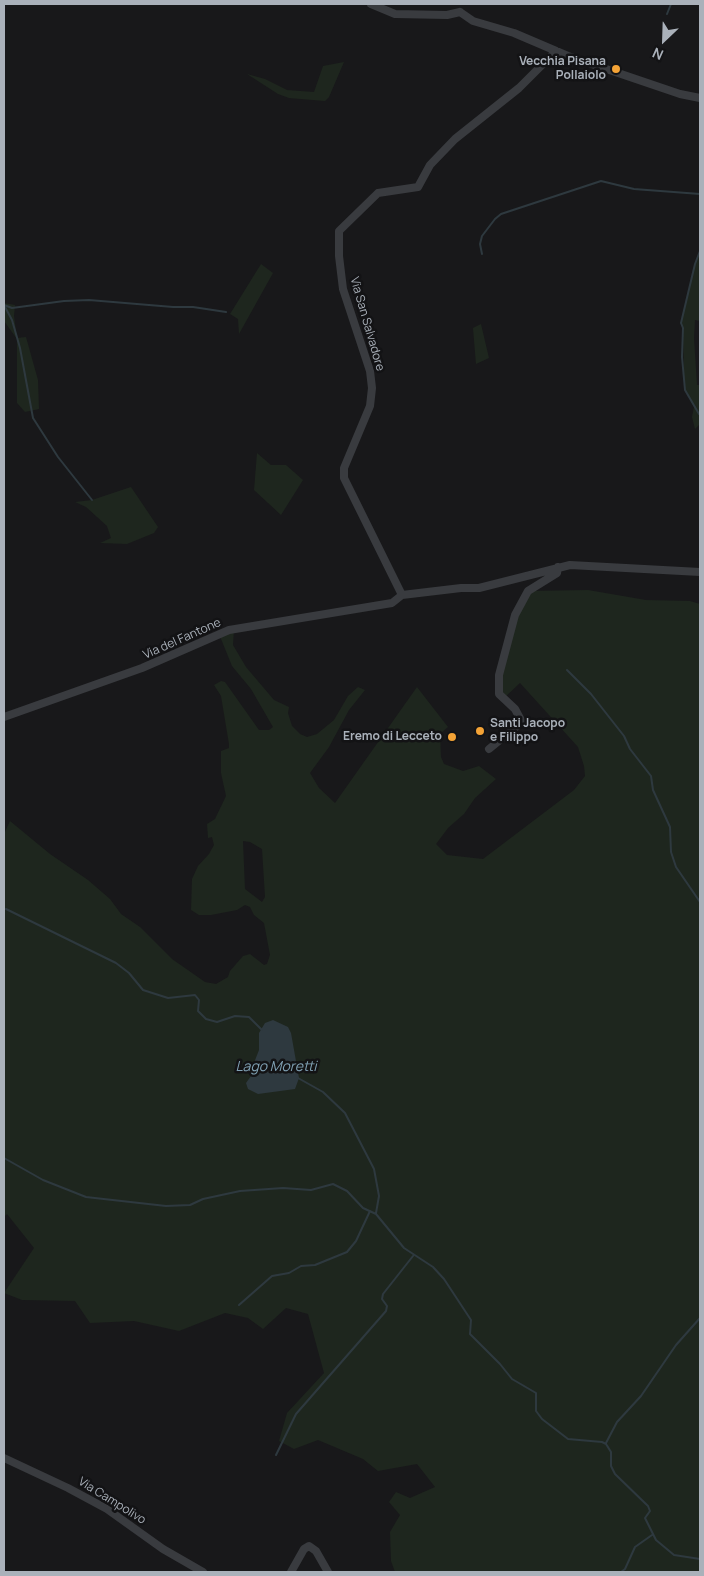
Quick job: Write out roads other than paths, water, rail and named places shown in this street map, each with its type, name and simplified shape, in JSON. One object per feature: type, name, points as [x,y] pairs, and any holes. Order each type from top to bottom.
[{"type":"street","points":[[371,4],[395,14],[447,15],[459,8],[473,21],[514,33],[556,51],[680,94],[700,98]]},
{"type":"street","name":"Via San Salvadore","points":[[402,595],[344,478],[344,468],[370,406],[372,388],[370,371],[343,289],[339,256],[339,231],[378,193],[418,187],[430,166],[455,139],[519,88],[556,51]]},
{"type":"street","points":[[402,595],[461,588],[479,588],[558,567],[588,565],[665,572],[700,572]]},
{"type":"street","points":[[489,749],[522,722],[515,709],[499,694],[499,675],[515,615],[528,591],[557,573],[558,567]]},
{"type":"street","name":"Via del Fantone","points":[[4,717],[142,668],[228,630],[392,603],[402,595]]},
{"type":"street","name":"Via Campolivo","points":[[4,1458],[68,1488],[107,1509],[163,1549],[203,1572]]},
{"type":"street","points":[[291,1572],[304,1549],[309,1546],[316,1551],[328,1572]]},
{"type":"water","name":"Lago Moretti","points":[[273,1020],[288,1027],[291,1033],[299,1078],[295,1089],[258,1094],[248,1089],[246,1083],[251,1076],[255,1077],[252,1068],[259,1050],[259,1033],[265,1023]]},
{"type":"waterway","points":[[667,14],[671,4]]},
{"type":"waterway","points":[[482,254],[480,244],[482,236],[501,214],[601,181],[634,189],[700,194]]},
{"type":"waterway","points":[[699,414],[685,390],[682,357],[683,328],[681,323],[695,264],[700,251]]},
{"type":"waterway","points":[[4,305],[12,308],[64,301],[89,300],[193,307],[226,312]]},
{"type":"waterway","points":[[4,305],[12,320],[20,348],[33,418],[58,457],[92,500]]},
{"type":"waterway","points":[[567,670],[591,694],[624,736],[630,749],[651,776],[653,790],[670,827],[671,852],[676,867],[700,902]]},
{"type":"waterway","points":[[6,909],[116,963],[129,973],[143,990],[168,998],[195,995],[199,1000],[198,1011],[206,1019],[217,1022],[235,1016],[249,1017],[262,1030]]},
{"type":"waterway","points":[[298,1078],[323,1092],[345,1113],[374,1169],[379,1196],[376,1213]]},
{"type":"waterway","points":[[4,1158],[43,1180],[86,1197],[166,1206],[190,1205],[203,1199],[240,1191],[283,1188],[311,1190],[333,1184],[347,1191],[363,1208],[376,1214],[404,1248],[433,1267],[444,1279],[471,1320],[470,1334],[512,1379],[536,1393],[536,1411],[542,1419],[568,1439],[606,1444]]},
{"type":"waterway","points":[[239,1305],[272,1276],[289,1273],[301,1266],[315,1265],[347,1252],[356,1241],[370,1211]]},
{"type":"waterway","points":[[276,1455],[296,1414],[386,1311],[387,1306],[382,1299],[383,1294],[413,1256]]},
{"type":"waterway","points":[[606,1443],[617,1422],[641,1396],[676,1345],[700,1318]]},
{"type":"waterway","points":[[606,1444],[611,1452],[611,1466],[615,1474],[648,1506],[650,1511],[645,1518],[656,1540],[674,1555],[700,1559]]},
{"type":"waterway","points":[[621,1572],[625,1569],[635,1547],[652,1535]]},
{"type":"place","name":"Vecchia Pisana Pollaiolo","points":[[616,69]]},
{"type":"place","name":"Santi Jacopo e Filippo","points":[[480,731]]},
{"type":"place","name":"Eremo di Lecceto","points":[[452,737]]}]
